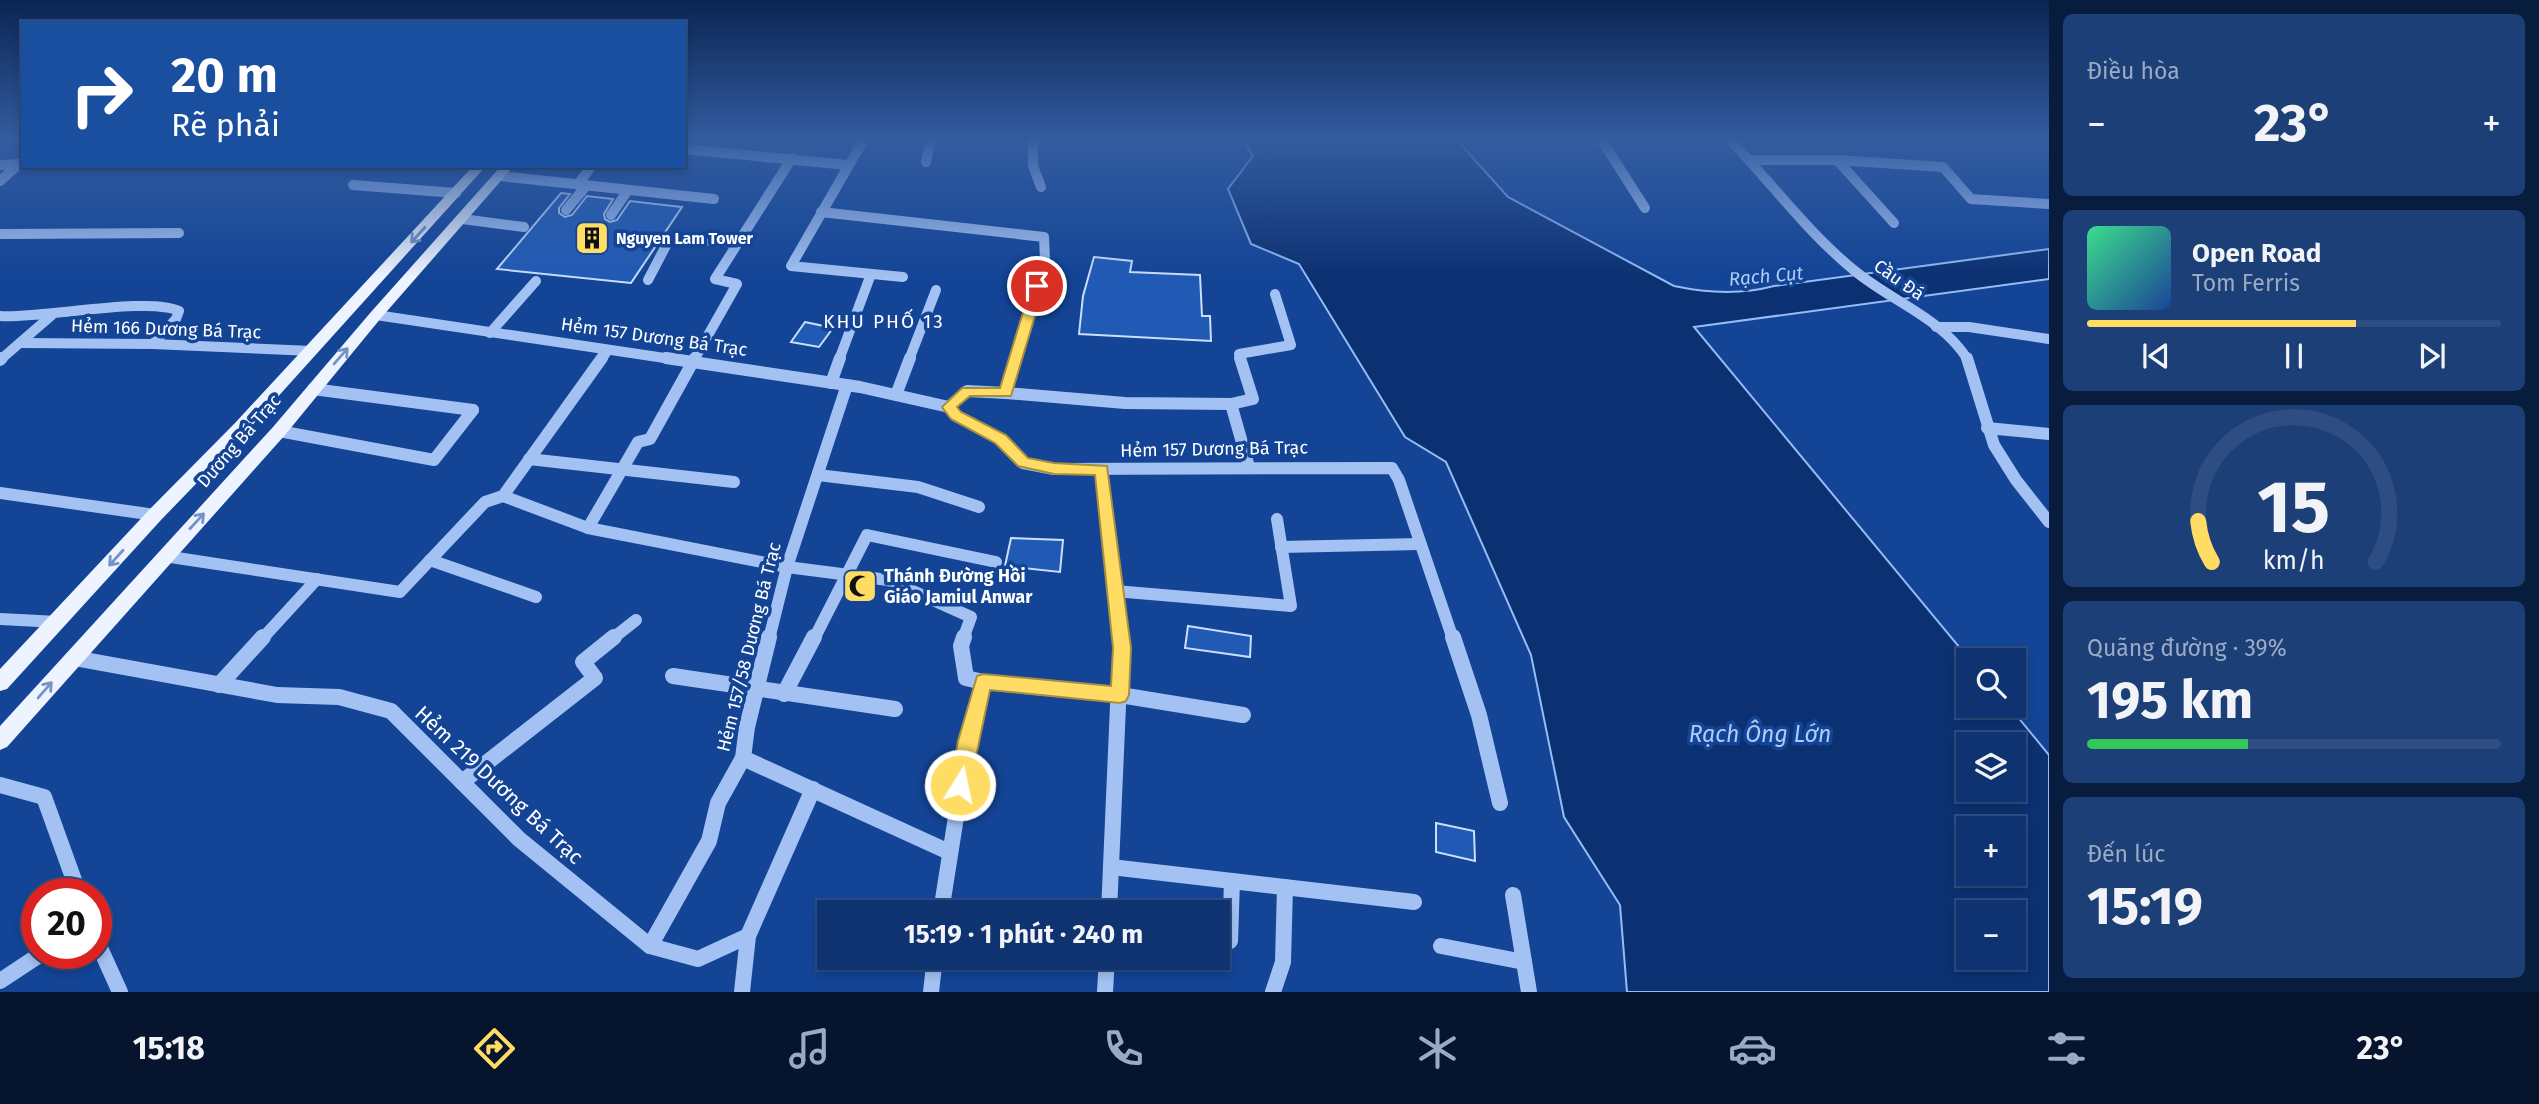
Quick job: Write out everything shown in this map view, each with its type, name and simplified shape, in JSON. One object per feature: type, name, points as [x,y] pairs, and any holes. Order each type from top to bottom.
[{"type":"main road","name":"Dương Bá Trạc","points":[[0,683],[312,351],[462,185]]},
{"type":"main road","name":"Dương Bá Trạc","points":[[0,741],[164,556],[279,432],[296,408],[491,185]]},
{"type":"main road","points":[[264,402],[296,408]]},
{"type":"street","points":[[357,185],[456,192]]},
{"type":"street","points":[[566,210],[582,185]]},
{"type":"street","points":[[585,185],[714,199]]},
{"type":"street","points":[[588,528],[638,442],[650,439],[695,363],[737,284],[715,279],[775,185]]},
{"type":"street","points":[[836,185],[791,266],[903,277]]},
{"type":"street","points":[[1631,185],[1645,208]]},
{"type":"street","points":[[1773,185],[1843,261]]},
{"type":"street","points":[[1860,185],[1894,223]]},
{"type":"street","points":[[1959,185],[1971,199],[2049,204]]},
{"type":"street","points":[[611,215],[628,190]]},
{"type":"street","points":[[821,212],[1044,237],[1045,260],[1006,393]]},
{"type":"street","points":[[461,219],[524,227]]},
{"type":"street","points":[[0,234],[179,233]]},
{"type":"street","points":[[648,279],[670,238],[738,243]]},
{"type":"street","name":"Cầu Đá","points":[[1843,261],[1936,327]]},
{"type":"street","points":[[831,383],[871,274]]},
{"type":"street","points":[[489,332],[536,281]]},
{"type":"street","points":[[896,395],[936,290]]},
{"type":"street","points":[[949,407],[967,391],[1125,402],[1231,404],[1253,399],[1239,354],[1291,345],[1275,294]]},
{"type":"street","points":[[0,316],[52,315],[136,307],[173,308],[178,311],[176,319],[153,344]]},
{"type":"street","points":[[0,360],[52,315]]},
{"type":"street","name":"Hẻm 157 Dương Bá Trạc","points":[[376,315],[847,385],[949,407],[956,416],[1001,439],[1023,463],[1054,469],[1392,468],[1399,480],[1479,715],[1500,803]]},
{"type":"street","points":[[1936,327],[1969,327],[2049,339]]},
{"type":"street","points":[[1936,327],[1961,349],[1975,373],[1979,402],[1987,428],[2019,482],[2049,522]]},
{"type":"street","name":"Hẻm 166 Dương Bá Trạc","points":[[20,343],[153,344],[312,351]]},
{"type":"street","points":[[164,556],[400,592],[485,502],[503,496],[608,350]]},
{"type":"street","name":"Hẻm 157/58 Dương Bá Trạc","points":[[650,946],[709,841],[718,803],[743,758],[747,727],[787,567],[847,385]]},
{"type":"street","points":[[279,432],[434,460],[472,410],[313,389]]},
{"type":"street","points":[[1231,404],[1249,467]]},
{"type":"street","points":[[1987,428],[2049,434]]},
{"type":"street","points":[[529,460],[734,482]]},
{"type":"street","points":[[1102,470],[1122,648],[1110,900]]},
{"type":"street","points":[[818,475],[918,487],[979,507]]},
{"type":"street","points":[[0,494],[155,515]]},
{"type":"street","points":[[503,496],[588,528],[787,567],[888,580],[971,617],[961,646],[966,678],[983,682],[1120,695],[1242,715]]},
{"type":"street","points":[[1115,591],[1291,607],[1277,519]]},
{"type":"street","points":[[784,694],[867,535],[996,562]]},
{"type":"street","points":[[1281,547],[1419,544]]},
{"type":"street","points":[[430,561],[536,597]]},
{"type":"street","points":[[219,685],[317,579]]},
{"type":"street","points":[[0,619],[58,622]]},
{"type":"street","points":[[462,782],[595,678],[583,662],[636,620]]},
{"type":"street","name":"Hẻm 219 Dương Bá Trạc","points":[[74,658],[277,695],[339,697],[391,711],[519,839],[650,946],[698,958],[748,936]]},
{"type":"street","points":[[673,676],[895,709]]},
{"type":"street","points":[[942,900],[948,852],[968,741],[983,682]]},
{"type":"street","points":[[743,758],[948,852]]},
{"type":"street","points":[[0,785],[44,797],[73,878]]},
{"type":"street","points":[[742,992],[748,936],[813,789]]},
{"type":"street","points":[[1111,867],[1414,902]]},
{"type":"street","points":[[1230,941],[1232,881]]},
{"type":"street","points":[[1273,992],[1283,962],[1285,887]]},
{"type":"street","points":[[1513,895],[1529,992]]},
{"type":"street","points":[[1441,946],[1524,962]]},
{"type":"street","points":[[0,981],[21,967]]},
{"type":"street","points":[[110,969],[120,992]]},
{"type":"street","points":[[931,992],[934,970]]},
{"type":"street","points":[[1105,992],[1106,970]]},
{"type":"water","name":"Rạch Ông Lớn","points":[[1231,185],[1498,185],[1508,197],[1674,286],[1724,292],[1749,291],[2049,249],[2049,279],[1694,327],[1960,648],[1956,648],[1956,718],[2019,718],[2049,755],[2049,992],[1627,992],[1620,905],[1564,817],[1531,655],[1446,462],[1405,437],[1299,264],[1251,244],[1228,189]]},
{"type":"building","name":"Nguyen Lam Tower","points":[[561,193],[570,194],[559,208],[559,213],[565,217],[572,215],[587,196],[613,199],[604,214],[605,219],[610,222],[617,220],[630,201],[682,207],[631,283],[497,269]]},
{"type":"building","points":[[1094,257],[1132,261],[1130,272],[1200,275],[1202,316],[1210,316],[1211,341],[1079,334],[1083,296]]},
{"type":"building","points":[[805,322],[833,328],[819,347],[791,342]]},
{"type":"building","points":[[1011,538],[1063,540],[1060,572],[1005,566]]},
{"type":"building","points":[[1188,626],[1251,636],[1250,657],[1185,648]]},
{"type":"building","points":[[1436,823],[1474,831],[1475,861],[1436,852]]},
{"type":"place","name":"Nguyen Lam Tower","points":[[592,238]]},
{"type":"place","name":"Thánh Đường Hồi Giáo Jamiul Anwar","points":[[860,586]]},
{"type":"district","name":"KHU PHỐ 13","points":[[884,321]]},
{"type":"route","points":[[960,785],[983,682],[1120,695],[1122,648],[1102,470],[1054,469],[1023,463],[1001,439],[956,416],[949,407],[967,391],[1006,393],[1037,286]]},
{"type":"water label","name":"Rạch Cụt","points":[[1766,276]]}]
